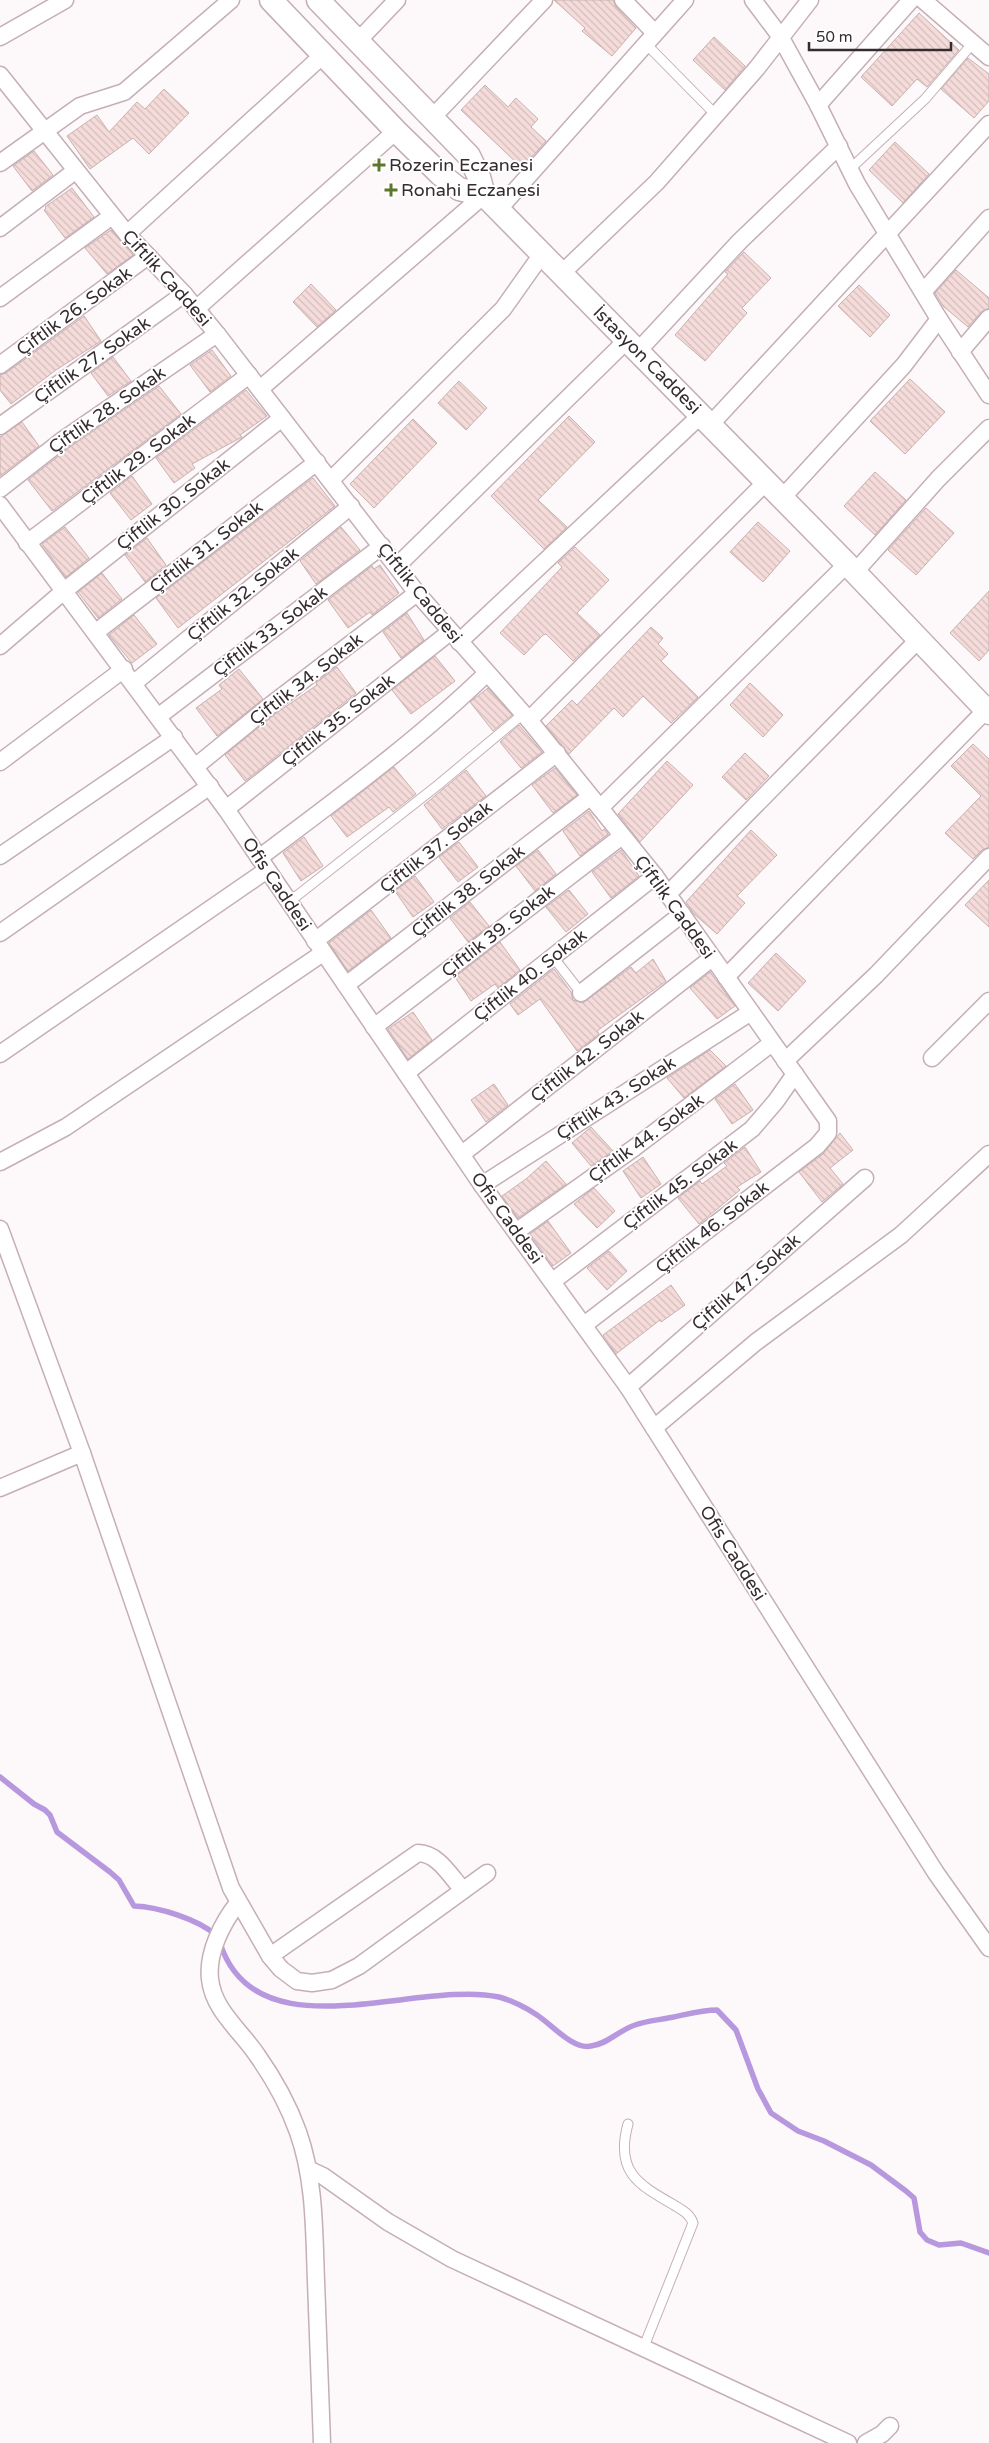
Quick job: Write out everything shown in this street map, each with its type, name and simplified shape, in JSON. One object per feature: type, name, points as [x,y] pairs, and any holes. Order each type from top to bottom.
[{"type":"main road","points":[[271,0],[396,131],[450,183],[491,203]]},
{"type":"main road","name":"İstasyon Caddesi","points":[[318,0],[431,119],[469,156],[491,203],[851,568],[987,711]]},
{"type":"street","points":[[0,37],[64,0]]},
{"type":"street","points":[[0,163],[80,106],[124,92],[231,0]]},
{"type":"street","points":[[358,41],[397,0]]},
{"type":"street","points":[[623,0],[651,38]]},
{"type":"street","points":[[260,389],[491,203],[651,38],[685,0]]},
{"type":"street","points":[[753,0],[780,36],[850,168],[888,234],[939,319],[989,395]]},
{"type":"street","points":[[562,274],[657,182],[757,68],[780,36],[810,0]]},
{"type":"street","points":[[818,105],[911,0]]},
{"type":"street","points":[[923,0],[984,50]]},
{"type":"street","points":[[431,119],[533,4]]},
{"type":"street","points":[[127,234],[323,55]]},
{"type":"street","name":"Çiftlik Caddesi","points":[[4,85],[45,130],[127,234],[184,294],[217,334],[417,593],[557,753],[655,876],[828,1121]]},
{"type":"street","name":"Çiftlik 35. Sokak","points":[[226,809],[455,637],[705,420],[888,234],[989,124]]},
{"type":"street","points":[[196,309],[396,131]]},
{"type":"street","points":[[397,566],[632,346],[839,146]]},
{"type":"street","points":[[0,228],[76,171]]},
{"type":"street","points":[[0,298],[112,216]]},
{"type":"street","points":[[923,292],[989,218]]},
{"type":"street","points":[[331,480],[502,309],[542,254]]},
{"type":"street","name":"Çiftlik 26. Sokak","points":[[0,365],[148,256]]},
{"type":"street","name":"Çiftlik 27. Sokak","points":[[0,426],[184,294]]},
{"type":"street","points":[[960,352],[989,318]]},
{"type":"street","points":[[782,498],[904,365],[939,319]]},
{"type":"street","name":"Çiftlik 28. Sokak","points":[[0,489],[64,439],[217,334]]},
{"type":"street","name":"Çiftlik 29. Sokak","points":[[27,543],[249,375]]},
{"type":"street","name":"Çiftlik 30. Sokak","points":[[0,646],[64,591],[282,418]]},
{"type":"street","name":"Çiftlik 38. Sokak","points":[[346,985],[595,803],[851,568],[989,428]]},
{"type":"street","name":"Çiftlik 31. Sokak","points":[[96,632],[316,462]]},
{"type":"street","points":[[526,717],[766,482]]},
{"type":"street","name":"Ofis Caddesi","points":[[0,506],[210,786],[482,1185],[628,1387],[936,1873],[989,1948]]},
{"type":"street","name":"Çiftlik 32. Sokak","points":[[134,683],[351,506]]},
{"type":"street","name":"Çiftlik 33. Sokak","points":[[159,716],[382,546]]},
{"type":"street","name":"Çiftlik 34. Sokak","points":[[196,767],[272,704],[417,593]]},
{"type":"street","points":[[668,894],[919,639]]},
{"type":"street","points":[[0,762],[124,669]]},
{"type":"street","points":[[0,1054],[263,864],[455,705],[487,673]]},
{"type":"street","points":[[726,977],[987,711]]},
{"type":"street","points":[[0,856],[174,737]]},
{"type":"street","name":"Çiftlik 37. Sokak","points":[[0,1162],[66,1127],[319,947],[557,753]]},
{"type":"street","points":[[0,933],[210,786]]},
{"type":"street","name":"Çiftlik 39. Sokak","points":[[374,1027],[622,836]]},
{"type":"street","name":"Çiftlik 45. Sokak","points":[[553,1281],[752,1130],[768,1113],[790,1068],[989,857]]},
{"type":"street","name":"Çiftlik 40. Sokak","points":[[406,1073],[655,876]]},
{"type":"street","points":[[581,993],[682,914]]},
{"type":"street","name":"Çiftlik 42. Sokak","points":[[462,1154],[712,958]]},
{"type":"street","points":[[932,1058],[989,1001]]},
{"type":"street","name":"Çiftlik 43. Sokak","points":[[482,1185],[751,1012]]},
{"type":"street","name":"Çiftlik 44. Sokak","points":[[517,1231],[634,1148],[772,1042]]},
{"type":"street","name":"Çiftlik 46. Sokak","points":[[584,1325],[817,1146],[828,1132],[828,1121]]},
{"type":"street","points":[[654,1428],[756,1342],[900,1235],[989,1154]]},
{"type":"street","name":"Çiftlik 47. Sokak","points":[[628,1387],[864,1178]]},
{"type":"street","points":[[0,1229],[82,1453],[231,1888],[238,1904],[270,1956],[280,1969],[297,1982],[312,1984],[332,1980],[359,1966],[488,1873]]},
{"type":"street","points":[[0,1488],[82,1453]]},
{"type":"street","points":[[270,1956],[418,1853],[427,1854],[436,1860],[463,1890]]},
{"type":"street","points":[[238,1904],[215,1944],[210,1967],[212,1992],[224,2014],[272,2078],[298,2131],[308,2169],[314,2217],[322,2443]]},
{"type":"street","points":[[308,2169],[318,2173],[388,2222],[452,2258],[643,2349],[848,2443]]},
{"type":"street","points":[[866,2443],[882,2434],[890,2426]]},
{"type":"lane","points":[[651,38],[716,115]]},
{"type":"lane","points":[[850,168],[925,99],[984,50]]},
{"type":"lane","points":[[289,902],[526,717]]},
{"type":"lane","points":[[553,957],[581,993]]},
{"type":"lane","points":[[628,2124],[622,2143],[623,2152],[633,2176],[647,2190],[687,2214],[693,2224],[643,2349]]},
{"type":"building","points":[[554,0],[613,0],[616,7],[636,28],[612,56],[582,31],[585,28]]},
{"type":"building","points":[[919,13],[959,50],[927,87],[917,79],[892,106],[861,77]]},
{"type":"building","points":[[714,37],[745,66],[725,90],[693,60]]},
{"type":"building","points":[[968,58],[989,74],[989,101],[974,118],[941,89]]},
{"type":"building","points":[[485,85],[508,107],[516,98],[538,119],[531,127],[546,141],[522,168],[461,110]]},
{"type":"building","points":[[164,89],[189,113],[149,154],[133,138],[90,169],[67,136],[97,115],[109,132],[137,102],[145,109]]},
{"type":"building","points":[[895,142],[929,174],[903,203],[869,170]]},
{"type":"building","points":[[34,151],[53,175],[32,191],[13,166]]},
{"type":"building","points":[[72,188],[94,217],[65,238],[44,210],[45,207]]},
{"type":"building","points":[[111,230],[133,255],[107,274],[85,248]]},
{"type":"building","points":[[744,252],[771,278],[742,308],[747,313],[705,361],[675,335],[728,274],[725,272]]},
{"type":"building","points":[[956,270],[989,298],[989,308],[981,312],[968,327],[943,306],[935,293]]},
{"type":"building","points":[[311,284],[336,310],[317,327],[293,302]]},
{"type":"building","points":[[859,285],[890,315],[870,337],[838,306]]},
{"type":"building","points":[[84,316],[101,341],[56,370],[11,404],[0,390],[0,375],[6,373]]},
{"type":"building","points":[[212,350],[231,376],[210,392],[190,365]]},
{"type":"building","points":[[113,357],[131,381],[108,396],[91,373]]},
{"type":"building","points":[[910,379],[945,412],[905,454],[870,421]]},
{"type":"building","points":[[459,381],[487,408],[466,430],[438,403]]},
{"type":"building","points":[[159,386],[181,414],[52,511],[28,480],[70,447]]},
{"type":"building","points":[[246,390],[267,416],[240,435],[242,437],[192,464],[195,468],[174,483],[156,458]]},
{"type":"building","points":[[569,416],[595,442],[538,500],[567,527],[544,549],[491,496]]},
{"type":"building","points":[[413,419],[437,443],[374,508],[350,484]]},
{"type":"building","points":[[22,422],[39,446],[0,476],[0,437]]},
{"type":"building","points":[[875,472],[906,500],[875,535],[844,506]]},
{"type":"building","points":[[132,476],[152,504],[131,520],[110,493]]},
{"type":"building","points":[[313,478],[335,506],[178,628],[156,598]]},
{"type":"building","points":[[926,508],[954,533],[916,575],[888,550]]},
{"type":"building","points":[[758,522],[790,551],[763,582],[730,552]]},
{"type":"building","points":[[65,527],[89,558],[66,577],[42,544]]},
{"type":"building","points":[[341,527],[360,550],[316,584],[300,561]]},
{"type":"building","points":[[147,538],[166,565],[145,582],[125,555]]},
{"type":"building","points":[[575,547],[609,580],[577,613],[600,635],[573,661],[546,634],[524,655],[500,633],[562,567],[558,563]]},
{"type":"building","points":[[380,565],[399,593],[372,615],[370,612],[348,628],[328,600],[372,566],[374,569]]},
{"type":"building","points":[[102,573],[122,599],[98,618],[78,592]]},
{"type":"building","points":[[989,591],[989,650],[979,661],[950,633]]},
{"type":"building","points":[[407,613],[424,640],[401,658],[383,632]]},
{"type":"building","points":[[134,615],[157,644],[132,663],[109,635]]},
{"type":"building","points":[[651,627],[663,638],[658,644],[668,654],[661,661],[698,697],[671,723],[643,696],[623,717],[614,708],[569,754],[546,726],[572,700],[577,705]]},
{"type":"building","points":[[435,656],[455,681],[411,714],[392,690]]},
{"type":"building","points":[[337,667],[356,693],[245,781],[225,755],[275,714],[317,685],[316,683]]},
{"type":"building","points":[[239,669],[263,699],[217,736],[196,708],[222,689],[219,685]]},
{"type":"building","points":[[750,683],[783,715],[763,737],[730,705]]},
{"type":"building","points":[[488,688],[512,715],[493,731],[470,702]]},
{"type":"building","points":[[519,725],[542,752],[521,768],[500,742]]},
{"type":"building","points":[[973,744],[989,759],[989,847],[982,850],[973,859],[945,833],[981,796],[951,766]]},
{"type":"building","points":[[745,753],[769,776],[746,800],[722,777]]},
{"type":"building","points":[[667,761],[693,785],[640,842],[618,814]]},
{"type":"building","points":[[394,767],[416,794],[393,812],[389,807],[347,837],[331,816]]},
{"type":"building","points":[[555,768],[577,795],[553,813],[532,785]]},
{"type":"building","points":[[466,770],[486,796],[442,829],[424,805]]},
{"type":"building","points":[[589,811],[602,831],[604,829],[608,834],[580,856],[563,831]]},
{"type":"building","points":[[751,830],[777,855],[737,896],[745,903],[717,934],[694,914],[686,902]]},
{"type":"building","points":[[304,837],[323,866],[301,881],[283,853]]},
{"type":"building","points":[[459,842],[478,867],[458,882],[439,857]]},
{"type":"building","points":[[538,850],[556,874],[535,891],[516,866]]},
{"type":"building","points":[[621,850],[639,876],[611,898],[592,872]]},
{"type":"building","points":[[415,876],[434,902],[413,917],[395,891]]},
{"type":"building","points":[[989,880],[989,927],[965,905]]},
{"type":"building","points":[[569,890],[588,914],[566,932],[546,907]]},
{"type":"building","points":[[470,902],[489,926],[468,942],[450,918]]},
{"type":"building","points":[[371,910],[391,938],[348,971],[329,943]]},
{"type":"building","points":[[500,942],[520,970],[498,988],[495,984],[471,1001],[455,977]]},
{"type":"building","points":[[776,953],[806,981],[778,1011],[748,983]]},
{"type":"building","points":[[653,959],[666,981],[597,1031],[599,1034],[577,1051],[540,999],[518,1015],[510,1004],[554,969],[571,992],[573,1000],[583,1003],[631,967],[636,973]]},
{"type":"building","points":[[710,972],[735,1006],[717,1019],[690,988]]},
{"type":"building","points":[[413,1012],[432,1040],[408,1059],[388,1029]]},
{"type":"building","points":[[710,1050],[726,1066],[684,1098],[667,1078]]},
{"type":"building","points":[[494,1084],[508,1105],[486,1122],[471,1100]]},
{"type":"building","points":[[735,1084],[753,1110],[732,1124],[715,1099]]},
{"type":"building","points":[[591,1127],[613,1151],[591,1166],[572,1143]]},
{"type":"building","points":[[840,1133],[853,1150],[830,1168],[843,1184],[822,1202],[799,1172],[823,1154]]},
{"type":"building","points":[[745,1147],[761,1172],[737,1187],[740,1190],[699,1224],[678,1198],[700,1181],[702,1184],[727,1166],[724,1163]]},
{"type":"building","points":[[643,1157],[661,1184],[641,1198],[623,1171]]},
{"type":"building","points":[[546,1161],[566,1184],[518,1218],[502,1196],[526,1179]]},
{"type":"building","points":[[594,1188],[615,1211],[597,1228],[574,1204]]},
{"type":"building","points":[[548,1221],[571,1253],[553,1266],[530,1234]]},
{"type":"building","points":[[609,1251],[627,1271],[607,1290],[587,1268]]},
{"type":"building","points":[[671,1285],[685,1305],[661,1322],[660,1320],[616,1354],[603,1335]]},
{"type":"waterway","points":[[0,1777],[34,1804],[45,1810],[50,1815],[57,1832],[119,1880],[134,1906],[177,1915],[199,1924],[216,1935]]},
{"type":"waterway","points":[[220,1943],[239,1977],[267,1997],[302,2005],[342,2006],[465,1994],[499,1997],[529,2010],[562,2035],[584,2046],[603,2043],[629,2027],[639,2024],[717,2010],[736,2030],[758,2089],[771,2113],[798,2131],[824,2141],[871,2165],[906,2191],[914,2198],[920,2232],[927,2240],[939,2245],[961,2243],[989,2253]]},
{"type":"place","name":"Rozerin Eczanesi","points":[[379,165]]},
{"type":"place","name":"Ronahi Eczanesi","points":[[391,190]]}]
